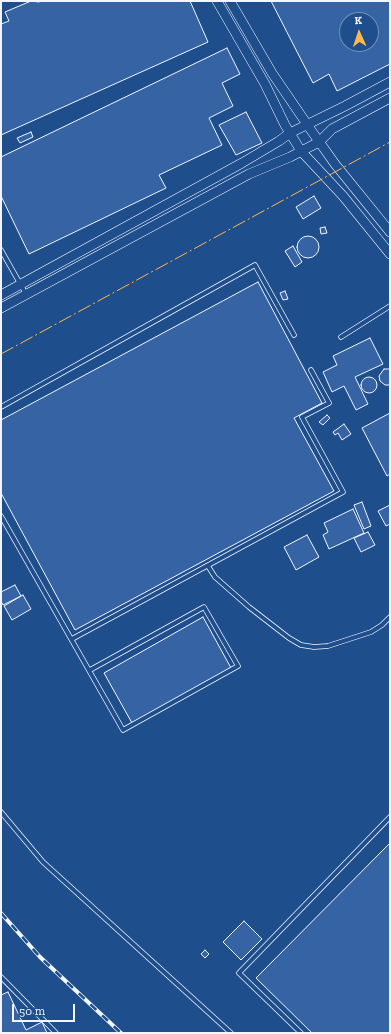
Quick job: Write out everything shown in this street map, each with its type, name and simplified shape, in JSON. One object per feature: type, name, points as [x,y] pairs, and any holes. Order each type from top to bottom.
[{"type":"street","points":[[217,1],[265,84],[285,125],[301,150],[343,196],[390,254]]},
{"type":"street","points":[[230,1],[272,73],[307,125],[389,230]]},
{"type":"street","points":[[1,295],[242,163],[290,133],[390,82]]},
{"type":"street","points":[[1,308],[249,174],[290,157],[319,142],[332,129],[390,98]]},
{"type":"lane","points":[[1,250],[26,294]]},
{"type":"lane","points":[[1,407],[255,266],[294,335]]},
{"type":"lane","points":[[341,337],[390,307]]},
{"type":"lane","points":[[72,639],[343,492],[302,417],[329,403],[311,370]]},
{"type":"lane","points":[[1,516],[123,730],[238,666],[204,607],[90,670]]},
{"type":"lane","points":[[208,566],[215,577],[249,607],[289,638],[301,645],[314,647],[328,646],[371,632],[382,625],[390,617]]},
{"type":"lane","points":[[1,812],[44,862],[231,1033]]},
{"type":"lane","points":[[301,1033],[239,973],[390,817]]},
{"type":"lane","points":[[1,977],[3,982],[56,1033]]},
{"type":"building","points":[[31,1],[190,1],[208,42],[1,135],[1,24],[9,21],[5,12]]},
{"type":"building","points":[[271,1],[390,1],[390,64],[337,91],[329,74],[313,83]]},
{"type":"building","points":[[227,48],[240,74],[222,83],[233,106],[209,118],[222,145],[159,175],[166,188],[29,254],[1,196],[1,157]]},
{"type":"building","points":[[246,112],[262,143],[236,155],[219,125]]},
{"type":"building","points":[[31,132],[33,137],[20,143],[17,138]]},
{"type":"building","points":[[314,196],[321,208],[303,219],[296,207]]},
{"type":"building","points":[[325,227],[327,233],[321,234],[320,228]]},
{"type":"building","points":[[308,236],[316,239],[319,247],[316,255],[308,258],[300,255],[297,247],[300,239]]},
{"type":"building","points":[[293,246],[302,262],[295,267],[285,251]]},
{"type":"building","points":[[258,282],[322,403],[294,418],[334,491],[75,630],[1,493],[1,420]]},
{"type":"building","points":[[285,291],[288,299],[283,300],[280,293]]},
{"type":"building","points":[[370,338],[383,364],[355,377],[368,404],[356,410],[344,386],[332,392],[323,372],[337,365],[333,356]]},
{"type":"building","points":[[384,369],[390,369],[390,385],[385,385],[380,381],[379,376]]},
{"type":"building","points":[[369,377],[376,382],[377,385],[372,392],[369,393],[362,388],[361,385],[366,378]]},
{"type":"building","points":[[390,413],[390,474],[387,476],[362,428]]},
{"type":"building","points":[[327,415],[330,418],[323,425],[319,422]]},
{"type":"building","points":[[344,424],[351,434],[342,440],[338,433],[335,435],[333,432]]},
{"type":"building","points":[[362,502],[371,526],[364,529],[354,505]]},
{"type":"building","points":[[390,505],[390,524],[386,526],[378,511]]},
{"type":"building","points":[[353,509],[364,533],[329,549],[323,535],[328,532],[324,523]]},
{"type":"building","points":[[368,532],[375,545],[361,552],[354,538]]},
{"type":"building","points":[[307,535],[319,557],[296,570],[284,547]]},
{"type":"building","points":[[15,585],[21,596],[3,605],[1,601],[1,592]]},
{"type":"building","points":[[23,595],[31,609],[12,620],[4,606]]},
{"type":"building","points":[[203,617],[231,668],[132,723],[104,673]]},
{"type":"building","points":[[390,843],[390,1033],[312,1033],[256,978]]},
{"type":"building","points":[[244,921],[262,939],[241,960],[223,942]]},
{"type":"building","points":[[205,950],[209,954],[205,958],[201,954]]},
{"type":"building","points":[[8,992],[26,1030],[42,1022],[47,1033],[1,1033],[1,995]]},
{"type":"railway","points":[[1,913],[40,957],[121,1033]]},
{"type":"power","points":[[1,354],[390,142]]}]
